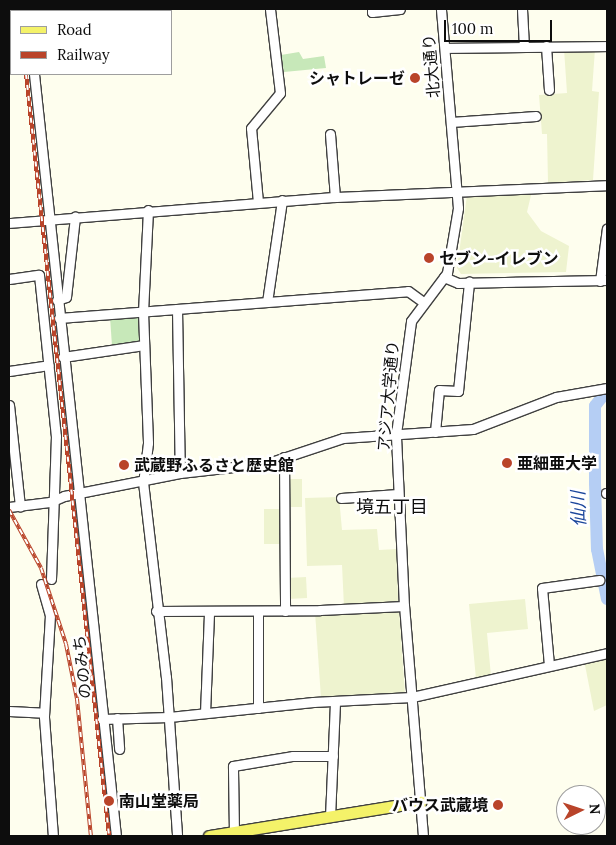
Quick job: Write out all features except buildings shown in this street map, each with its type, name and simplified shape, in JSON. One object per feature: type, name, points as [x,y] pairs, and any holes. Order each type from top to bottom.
[{"type":"main road","points":[[209,836],[253,833],[330,817],[420,802]]},
{"type":"street","points":[[258,202],[252,128],[280,93],[270,9]]},
{"type":"street","points":[[372,9],[372,12],[400,9]]},
{"type":"street","name":"北大通り","points":[[441,9],[450,122]]},
{"type":"street","points":[[522,9],[524,47]]},
{"type":"street","points":[[546,46],[549,90]]},
{"type":"street","points":[[445,48],[607,46]]},
{"type":"street","name":"ののみち","points":[[34,75],[116,836]]},
{"type":"street","points":[[450,122],[536,116]]},
{"type":"street","name":"アジア大学通り","points":[[423,836],[404,606],[396,434],[409,326],[423,302],[444,277],[456,226],[457,190],[450,122]]},
{"type":"street","points":[[330,134],[335,197]]},
{"type":"street","points":[[9,223],[282,200],[457,190],[607,185]]},
{"type":"street","points":[[267,302],[282,200]]},
{"type":"street","points":[[148,210],[143,312],[148,443],[143,482],[168,717],[177,836]]},
{"type":"street","points":[[57,300],[66,297],[75,217]]},
{"type":"street","points":[[444,277],[453,282],[604,280],[607,228]]},
{"type":"street","points":[[9,279],[40,275],[56,436],[51,579]]},
{"type":"street","points":[[435,432],[439,390],[458,390],[469,282]]},
{"type":"street","points":[[59,318],[408,291],[423,302]]},
{"type":"street","points":[[176,309],[180,473]]},
{"type":"street","points":[[63,357],[144,345]]},
{"type":"street","points":[[9,371],[49,365]]},
{"type":"street","points":[[9,507],[53,500],[180,473],[268,463],[343,438],[473,430],[556,397],[607,388]]},
{"type":"street","points":[[9,406],[20,506]]},
{"type":"street","points":[[284,457],[285,610]]},
{"type":"street","points":[[341,498],[398,494]]},
{"type":"street","points":[[549,665],[542,588],[599,580]]},
{"type":"street","points":[[41,584],[50,615],[44,713],[53,836]]},
{"type":"street","points":[[156,611],[258,612],[404,606]]},
{"type":"street","points":[[205,713],[209,612]]},
{"type":"street","points":[[258,612],[258,708]]},
{"type":"street","points":[[102,719],[168,717],[335,701],[412,697],[607,653]]},
{"type":"street","points":[[330,817],[335,701]]},
{"type":"street","points":[[9,711],[44,713]]},
{"type":"street","points":[[117,718],[120,749]]},
{"type":"street","points":[[234,833],[233,766],[294,756],[333,756]]},
{"type":"green space","points":[[564,49],[595,49],[592,91],[599,92],[593,180],[548,183],[547,134],[542,134],[539,95],[567,93]]},
{"type":"green space","points":[[299,52],[303,59],[324,56],[326,68],[284,72],[281,55]]},
{"type":"green space","points":[[532,191],[527,212],[541,231],[569,246],[566,272],[461,274],[457,268],[467,195]]},
{"type":"green space","points":[[141,316],[143,343],[112,345],[110,318]]},
{"type":"green space","points":[[287,479],[302,479],[302,507],[287,507]]},
{"type":"green space","points":[[339,497],[342,530],[377,529],[379,550],[397,549],[398,603],[344,607],[342,565],[307,566],[305,498]]},
{"type":"green space","points":[[264,509],[280,509],[280,544],[264,544]]},
{"type":"green space","points":[[306,577],[307,598],[288,599],[287,578]]},
{"type":"green space","points":[[525,599],[528,629],[487,633],[491,676],[476,679],[469,604]]},
{"type":"green space","points":[[399,609],[405,694],[321,700],[315,615]]},
{"type":"green space","points":[[607,655],[607,705],[594,711],[584,660]]},
{"type":"waterway","name":"仙川","points":[[607,391],[595,406],[597,549],[607,599]]},
{"type":"railway","points":[[26,75],[109,836]]},
{"type":"railway","points":[[9,510],[41,568],[66,644],[77,699],[91,836]]},
{"type":"place","name":"シャトレーゼ","points":[[415,78]]},
{"type":"place","name":"セブン-イレブン","points":[[429,258]]},
{"type":"place","name":"亜細亜大学","points":[[507,463]]},
{"type":"place","name":"武蔵野ふるさと歴史館","points":[[124,465]]},
{"type":"place","name":"南山堂薬局","points":[[109,801]]},
{"type":"place","name":"バウス武蔵境","points":[[498,805]]},
{"type":"district","name":"境五丁目","points":[[392,507]]}]
